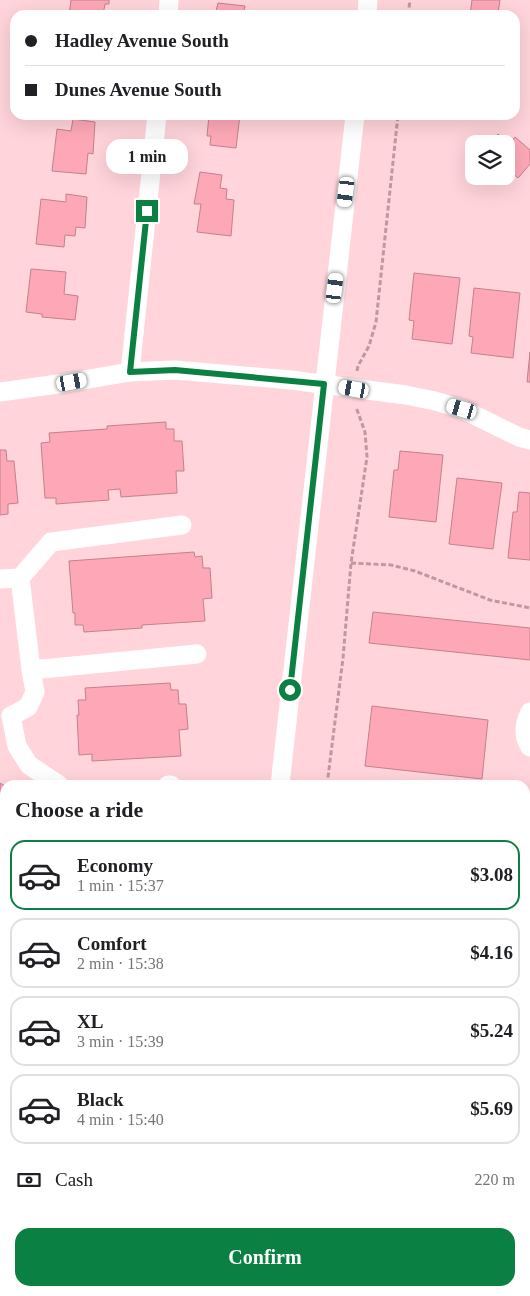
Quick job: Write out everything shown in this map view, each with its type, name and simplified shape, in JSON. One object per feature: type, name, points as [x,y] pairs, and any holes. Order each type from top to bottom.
[{"type":"street","points":[[130,372],[156,120]]},
{"type":"street","points":[[281,780],[354,120]]},
{"type":"street","points":[[0,392],[130,372],[175,370],[324,384],[406,395],[462,409],[519,437],[530,440]]},
{"type":"street","points":[[0,579],[20,578],[51,542],[182,525]]},
{"type":"street","points":[[20,578],[35,692],[28,707],[6,714],[17,746],[28,765],[51,780]]},
{"type":"street","points":[[31,670],[197,654]]},
{"type":"street","points":[[530,712],[525,722],[524,732],[530,747]]},
{"type":"path","points":[[329,780],[343,658],[351,563],[366,457],[365,432],[356,407],[354,389],[358,366],[370,346],[376,322],[397,120]]},
{"type":"path","points":[[351,563],[391,565],[415,571],[490,600],[530,608]]},
{"type":"building","points":[[71,0],[109,0],[109,4],[105,4],[104,10],[70,10]]},
{"type":"building","points":[[472,0],[500,0],[498,10],[471,10]]},
{"type":"building","points":[[218,3],[245,6],[244,10],[216,10]]},
{"type":"building","points":[[73,120],[95,122],[93,154],[88,153],[86,174],[52,171],[57,129],[71,131]]},
{"type":"building","points":[[209,120],[239,120],[236,148],[210,145],[211,136],[207,136]]},
{"type":"building","points":[[515,137],[530,150],[530,164],[518,178],[515,175]]},
{"type":"building","points":[[200,172],[222,175],[220,188],[227,189],[226,199],[234,200],[231,236],[197,232],[201,204],[194,204]]},
{"type":"building","points":[[66,194],[87,197],[85,228],[76,227],[75,236],[65,235],[64,247],[36,244],[41,199],[66,202]]},
{"type":"building","points":[[31,269],[66,272],[64,294],[78,296],[75,320],[42,317],[42,314],[26,312]]},
{"type":"building","points":[[414,273],[460,278],[452,344],[412,339],[414,321],[409,320]]},
{"type":"building","points":[[474,288],[520,293],[513,358],[471,353],[473,337],[469,336]]},
{"type":"building","points":[[530,352],[530,382],[527,382]]},
{"type":"building","points":[[166,422],[166,429],[174,429],[174,441],[182,441],[184,471],[176,471],[177,493],[121,497],[120,489],[108,490],[109,500],[56,504],[56,498],[45,498],[41,443],[50,442],[49,433],[107,429],[107,426]]},
{"type":"building","points":[[0,450],[6,450],[7,461],[14,461],[18,503],[8,504],[8,514],[0,515]]},
{"type":"building","points":[[400,451],[443,455],[436,522],[389,517],[394,470],[398,470]]},
{"type":"building","points":[[457,478],[502,483],[493,549],[449,544]]},
{"type":"building","points":[[519,492],[530,493],[530,560],[508,558],[513,512],[517,512]]},
{"type":"building","points":[[194,552],[195,557],[202,556],[203,568],[210,568],[212,598],[203,599],[205,621],[142,625],[142,628],[84,632],[83,625],[75,625],[69,561]]},
{"type":"building","points":[[373,612],[530,628],[530,660],[369,643]]},
{"type":"building","points":[[170,683],[171,690],[178,690],[179,704],[186,704],[188,729],[179,730],[181,756],[92,761],[92,754],[79,755],[78,700],[86,700],[85,688]]},
{"type":"building","points":[[372,706],[488,720],[482,779],[365,766]]},
{"type":"route","points":[[147,211],[130,372],[175,370],[324,384],[290,690]]}]
